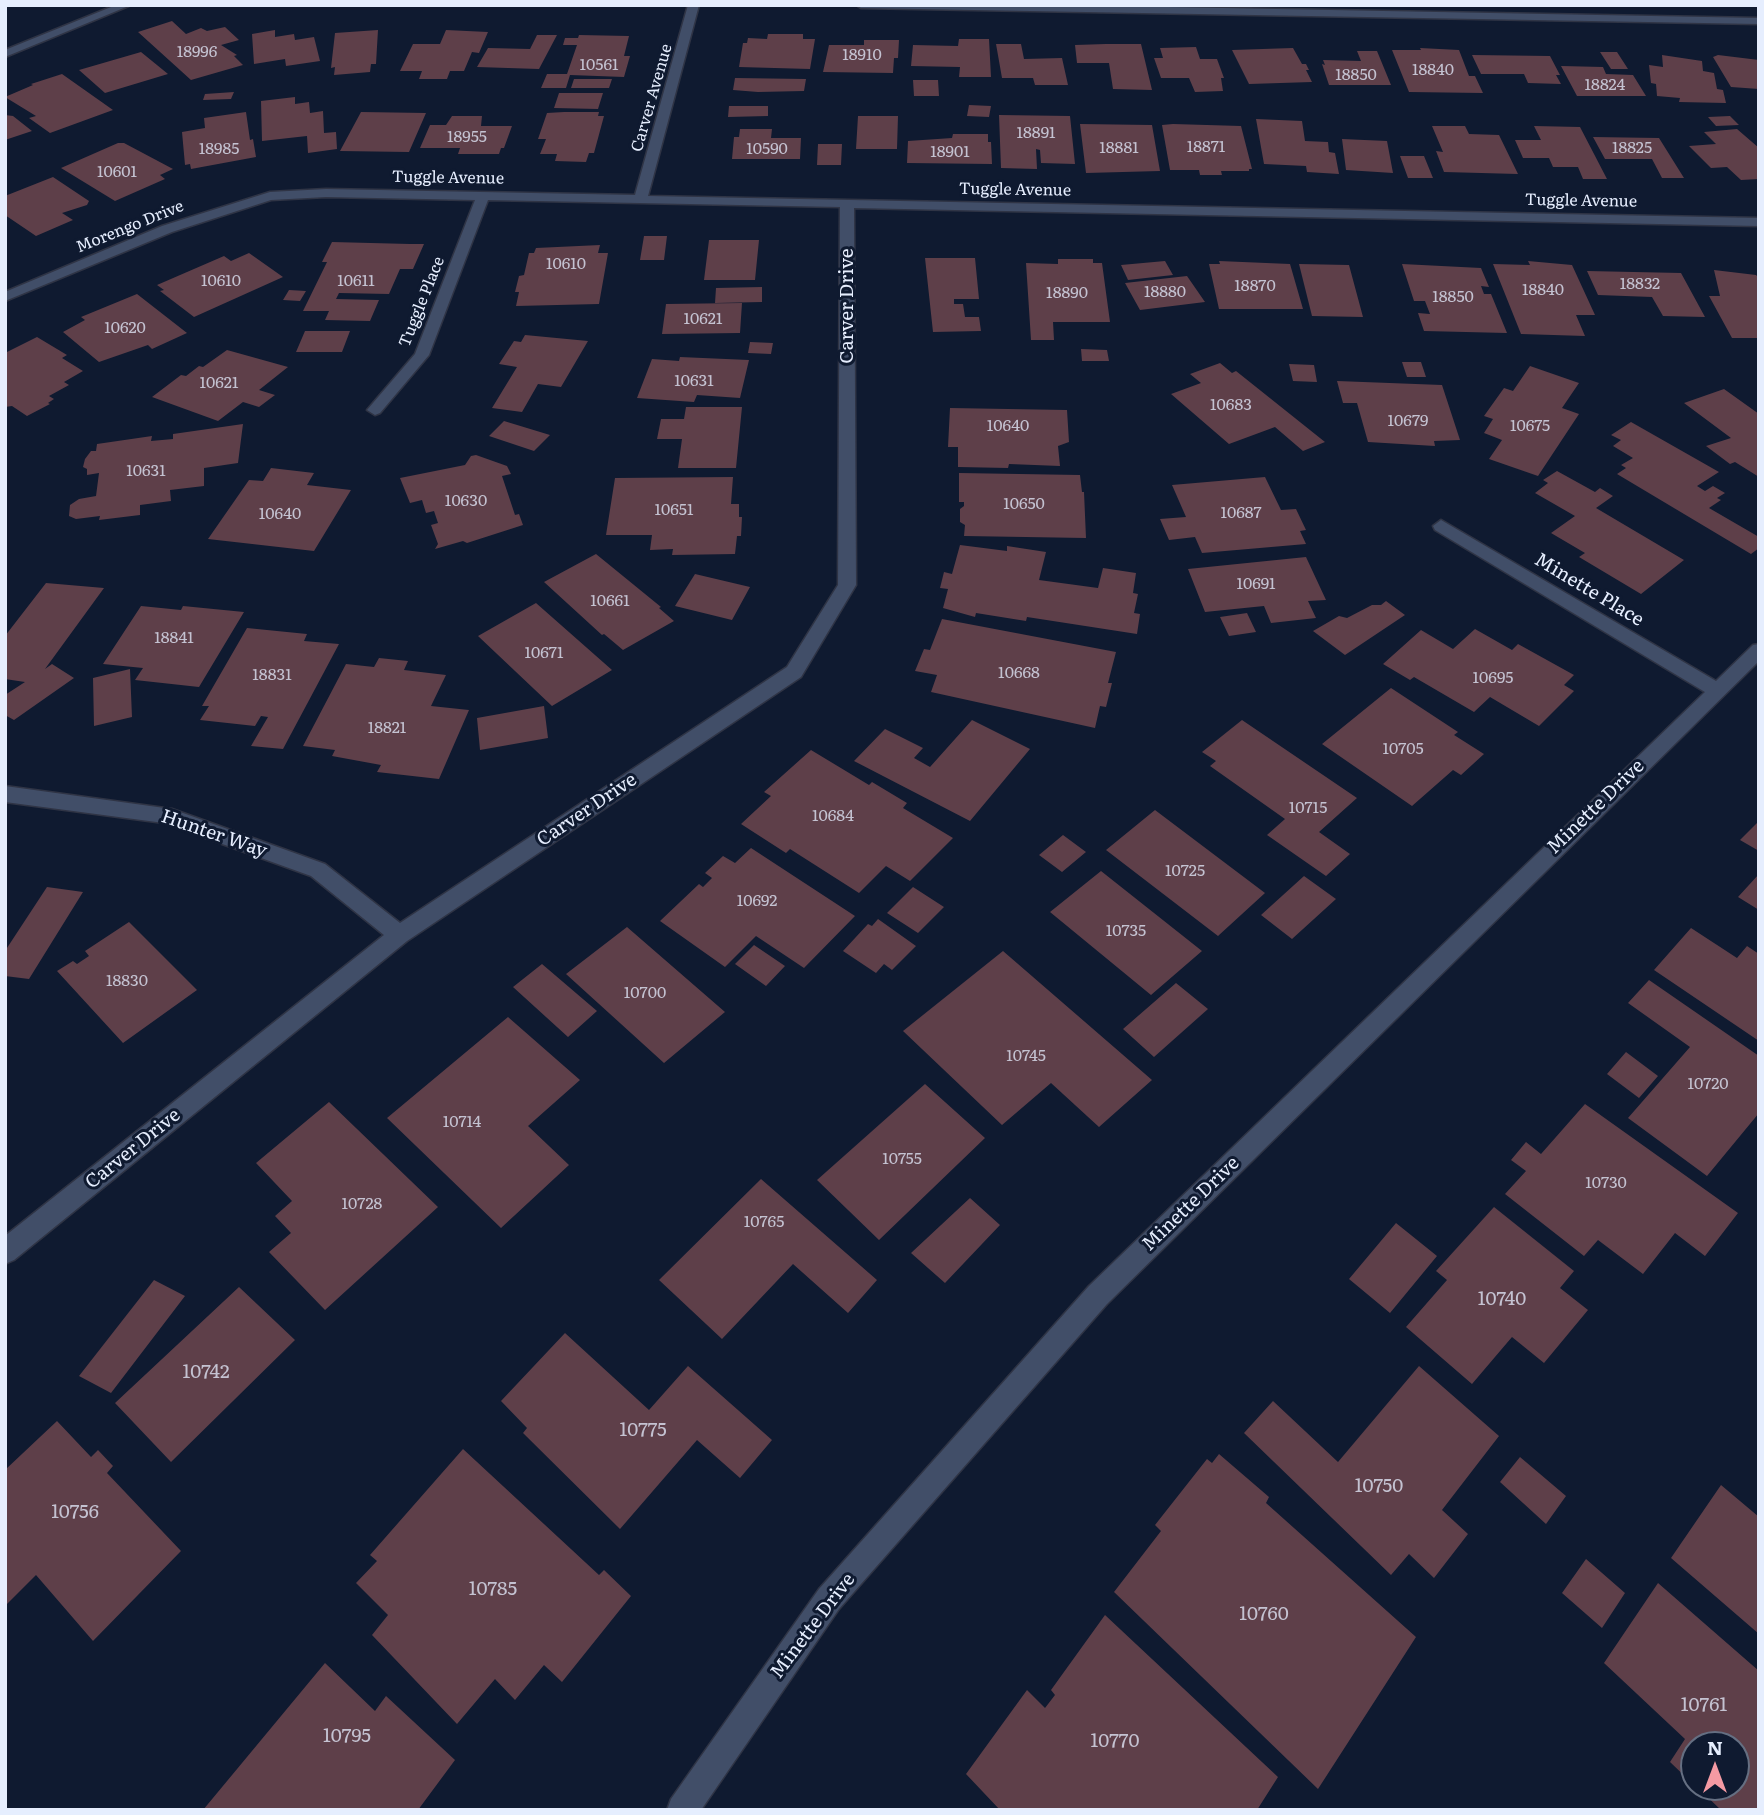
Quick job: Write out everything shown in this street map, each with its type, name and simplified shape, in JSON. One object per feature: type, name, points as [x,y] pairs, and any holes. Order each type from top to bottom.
[{"type":"street","points":[[5,54],[126,5]]},
{"type":"street","name":"Carver Avenue","points":[[640,200],[694,5]]},
{"type":"street","points":[[861,5],[1759,21]]},
{"type":"street","name":"Tuggle Avenue","points":[[270,196],[326,193],[1759,222]]},
{"type":"street","name":"Morengo Drive","points":[[5,297],[167,229],[270,196]]},
{"type":"street","name":"Tuggle Place","points":[[375,410],[422,355],[483,196]]},
{"type":"street","name":"Carver Drive","points":[[5,1252],[399,935],[794,672],[847,584],[847,205]]},
{"type":"street","name":"Minette Place","points":[[1441,526],[1717,690]]},
{"type":"street","name":"Minette Drive","points":[[682,1810],[828,1599],[1098,1295],[1759,650]]},
{"type":"street","name":"Hunter Way","points":[[5,794],[178,819],[318,870],[399,935]]},
{"type":"building","points":[[172,21],[186,34],[201,28],[207,31],[225,27],[239,40],[221,45],[237,55],[234,56],[243,65],[191,80],[138,32]]},
{"type":"building","points":[[275,30],[275,37],[294,34],[295,40],[314,37],[320,61],[286,66],[285,59],[254,64],[252,34]]},
{"type":"building","points":[[378,30],[376,64],[371,64],[370,72],[334,75],[335,67],[331,68],[335,33]]},
{"type":"building","points":[[446,30],[488,32],[479,53],[472,52],[464,71],[450,71],[447,79],[419,79],[422,71],[400,71],[413,44],[440,44]]},
{"type":"building","points":[[768,34],[803,34],[803,39],[815,39],[810,69],[739,67],[743,43],[747,43],[748,38],[767,39]]},
{"type":"building","points":[[537,35],[557,35],[539,69],[477,67],[488,48],[530,49]]},
{"type":"building","points":[[579,35],[629,36],[624,56],[630,56],[624,77],[570,75],[566,88],[541,88],[547,74],[567,74],[577,45],[563,45],[565,38],[578,38]]},
{"type":"building","points":[[959,39],[989,39],[991,77],[959,77],[960,67],[911,66],[913,45],[958,46]]},
{"type":"building","points":[[864,40],[899,40],[898,58],[894,58],[893,73],[823,72],[829,45],[864,45]]},
{"type":"building","points":[[996,44],[1021,44],[1024,59],[1062,58],[1068,85],[1035,85],[1033,78],[1002,78]]},
{"type":"building","points":[[1141,44],[1152,90],[1113,89],[1109,63],[1077,63],[1075,45]]},
{"type":"building","points":[[1196,47],[1200,59],[1217,59],[1224,78],[1221,78],[1223,91],[1195,92],[1189,78],[1161,78],[1154,58],[1163,58],[1160,48]]},
{"type":"building","points":[[1293,48],[1302,64],[1306,64],[1312,82],[1249,84],[1232,50]]},
{"type":"building","points":[[1420,48],[1459,50],[1469,76],[1475,76],[1483,93],[1409,92],[1392,50],[1421,50]]},
{"type":"building","points":[[1357,51],[1377,51],[1391,85],[1329,85],[1323,60],[1361,61]]},
{"type":"building","points":[[141,52],[168,74],[105,93],[79,70]]},
{"type":"building","points":[[1600,52],[1617,52],[1628,69],[1611,69]]},
{"type":"building","points":[[1472,55],[1550,56],[1560,75],[1556,75],[1561,84],[1528,83],[1524,74],[1481,74]]},
{"type":"building","points":[[1662,55],[1702,61],[1703,71],[1714,73],[1717,89],[1723,90],[1726,103],[1679,102],[1680,98],[1657,96],[1656,84],[1651,83],[1649,65],[1663,67]]},
{"type":"building","points":[[1718,55],[1759,60],[1759,89],[1731,87],[1713,57]]},
{"type":"building","points":[[1561,66],[1603,67],[1606,74],[1633,75],[1646,96],[1577,96]]},
{"type":"building","points":[[62,74],[113,110],[50,133],[29,118],[36,116],[5,97],[33,85],[31,84]]},
{"type":"building","points":[[735,78],[806,79],[804,91],[758,92],[733,90]]},
{"type":"building","points":[[574,79],[612,79],[609,88],[571,88]]},
{"type":"building","points":[[913,80],[938,80],[939,96],[914,96]]},
{"type":"building","points":[[234,92],[231,99],[203,100],[205,94]]},
{"type":"building","points":[[559,93],[603,93],[598,109],[554,108]]},
{"type":"building","points":[[295,97],[295,104],[309,102],[310,113],[323,111],[324,133],[336,132],[337,149],[308,153],[307,136],[262,141],[261,101]]},
{"type":"building","points":[[969,105],[991,106],[989,117],[967,116]]},
{"type":"building","points":[[729,106],[768,106],[768,116],[728,117]]},
{"type":"building","points":[[246,112],[250,140],[253,139],[256,157],[191,169],[190,164],[185,165],[182,132],[205,128],[204,118]]},
{"type":"building","points":[[361,112],[426,113],[409,152],[340,151]]},
{"type":"building","points":[[599,112],[598,116],[604,116],[594,153],[589,153],[586,162],[555,161],[557,154],[540,154],[546,139],[538,139],[547,113]]},
{"type":"building","points":[[5,115],[13,116],[32,131],[5,140]]},
{"type":"building","points":[[999,115],[1070,116],[1075,164],[1041,163],[1040,150],[1036,149],[1037,169],[1001,168]]},
{"type":"building","points":[[452,116],[482,116],[481,126],[512,126],[504,148],[501,148],[499,154],[458,154],[460,148],[420,148],[430,125],[446,125]]},
{"type":"building","points":[[858,116],[898,116],[897,149],[856,149]]},
{"type":"building","points":[[1730,116],[1739,125],[1716,126],[1708,117]]},
{"type":"building","points":[[1256,119],[1302,121],[1305,141],[1328,142],[1329,152],[1335,153],[1339,174],[1307,172],[1306,166],[1264,164]]},
{"type":"building","points":[[1080,124],[1152,125],[1160,171],[1086,173]]},
{"type":"building","points":[[1162,125],[1241,126],[1252,169],[1221,171],[1222,175],[1200,175],[1199,170],[1170,170]]},
{"type":"building","points":[[1432,126],[1465,126],[1469,134],[1499,135],[1518,174],[1444,172],[1436,151],[1443,152]]},
{"type":"building","points":[[1534,126],[1580,127],[1607,179],[1583,179],[1578,167],[1553,167],[1549,158],[1523,158],[1515,140],[1541,140]]},
{"type":"building","points":[[740,129],[772,129],[771,138],[801,138],[800,159],[732,159],[734,137],[739,137]]},
{"type":"building","points":[[1737,129],[1759,148],[1759,179],[1741,180],[1727,167],[1711,168],[1689,146],[1716,144],[1704,132]]},
{"type":"building","points":[[953,134],[988,134],[992,164],[907,163],[908,141],[952,138]]},
{"type":"building","points":[[1593,137],[1659,138],[1684,178],[1662,178],[1652,159],[1605,159]]},
{"type":"building","points":[[1342,139],[1387,141],[1393,173],[1346,170]]},
{"type":"building","points":[[118,143],[124,143],[173,169],[160,175],[165,179],[115,201],[61,168]]},
{"type":"building","points":[[818,144],[842,144],[841,165],[817,165]]},
{"type":"building","points":[[1400,156],[1424,156],[1433,178],[1408,178]]},
{"type":"building","points":[[53,177],[89,201],[87,205],[62,213],[73,220],[36,236],[5,215],[5,196]]},
{"type":"building","points":[[644,236],[667,236],[664,260],[640,260]]},
{"type":"building","points":[[709,240],[759,240],[755,280],[704,280]]},
{"type":"building","points":[[332,242],[424,244],[413,269],[400,269],[389,294],[339,293],[336,299],[379,300],[370,321],[325,320],[329,311],[303,311],[327,262],[322,262]]},
{"type":"building","points":[[600,245],[598,253],[608,253],[599,304],[516,306],[519,292],[515,292],[519,276],[524,275],[529,253],[534,253],[536,248]]},
{"type":"building","points":[[249,253],[283,277],[194,317],[160,291],[164,290],[157,285],[224,256],[231,261]]},
{"type":"building","points":[[925,258],[975,258],[979,299],[954,299],[954,304],[963,304],[965,317],[979,317],[981,331],[933,332]]},
{"type":"building","points":[[1058,259],[1093,259],[1093,263],[1102,263],[1110,322],[1053,322],[1054,340],[1031,340],[1026,263],[1058,264]]},
{"type":"building","points":[[1165,261],[1173,275],[1128,280],[1121,265]]},
{"type":"building","points":[[1219,261],[1290,264],[1303,309],[1219,309],[1209,264],[1220,264]]},
{"type":"building","points":[[1528,261],[1572,265],[1595,315],[1576,315],[1585,336],[1521,334],[1493,264],[1530,265]]},
{"type":"building","points":[[1299,264],[1349,265],[1363,317],[1312,316]]},
{"type":"building","points":[[1402,264],[1481,268],[1489,287],[1481,286],[1484,294],[1491,294],[1507,333],[1424,331],[1418,313],[1430,314],[1425,301],[1414,301]]},
{"type":"building","points":[[1714,270],[1756,275],[1759,278],[1759,338],[1732,338],[1709,296],[1720,296]]},
{"type":"building","points":[[1587,271],[1681,273],[1705,317],[1663,316],[1652,297],[1598,295]]},
{"type":"building","points":[[1187,276],[1205,302],[1140,310],[1125,283]]},
{"type":"building","points":[[762,287],[762,302],[715,303],[716,288]]},
{"type":"building","points":[[289,290],[306,291],[300,301],[283,300]]},
{"type":"building","points":[[137,294],[187,333],[152,349],[148,345],[99,362],[63,332],[85,320],[81,317]]},
{"type":"building","points":[[742,303],[740,333],[662,334],[666,304]]},
{"type":"building","points":[[305,331],[350,331],[342,352],[296,352]]},
{"type":"building","points":[[525,335],[588,341],[561,387],[538,384],[522,412],[492,408],[517,367],[499,364],[514,341],[521,342]]},
{"type":"building","points":[[37,337],[67,355],[62,358],[83,371],[64,382],[69,385],[49,396],[54,399],[48,403],[50,404],[27,416],[12,406],[5,407],[5,353]]},
{"type":"building","points":[[750,342],[773,343],[771,354],[748,353]]},
{"type":"building","points":[[1081,349],[1107,350],[1109,361],[1082,361]]},
{"type":"building","points":[[227,350],[288,367],[259,390],[275,395],[259,407],[243,402],[218,421],[152,397],[181,375],[186,376],[199,366],[203,367]]},
{"type":"building","points":[[680,357],[749,360],[740,398],[697,395],[694,402],[637,398],[652,359],[679,361]]},
{"type":"building","points":[[1402,362],[1421,362],[1426,377],[1407,377]]},
{"type":"building","points":[[1220,363],[1232,373],[1236,371],[1325,442],[1303,451],[1275,427],[1229,444],[1171,394],[1201,383],[1190,374]]},
{"type":"building","points":[[1289,364],[1314,365],[1317,382],[1293,381]]},
{"type":"building","points":[[1530,366],[1579,383],[1562,408],[1579,414],[1538,476],[1489,459],[1502,440],[1484,433],[1493,419],[1484,416],[1504,388],[1513,391]]},
{"type":"building","points":[[1337,381],[1442,385],[1460,440],[1434,441],[1435,446],[1368,442],[1357,403],[1343,403]]},
{"type":"building","points":[[1724,389],[1759,414],[1759,477],[1735,462],[1730,464],[1706,446],[1731,438],[1684,403]]},
{"type":"building","points":[[686,407],[742,407],[736,468],[678,468],[682,439],[657,439],[661,419],[684,419]]},
{"type":"building","points":[[950,408],[1067,410],[1069,442],[1058,446],[1060,466],[1009,464],[1008,468],[958,467],[958,447],[948,447]]},
{"type":"building","points":[[504,421],[550,435],[534,451],[489,436]]},
{"type":"building","points":[[1631,422],[1719,472],[1697,486],[1705,491],[1713,486],[1725,493],[1717,498],[1721,500],[1709,508],[1759,537],[1759,548],[1751,554],[1617,474],[1626,468],[1621,465],[1633,458],[1613,446],[1621,440],[1611,435]]},
{"type":"building","points":[[243,424],[238,463],[204,468],[204,486],[170,490],[171,501],[140,505],[140,515],[99,520],[100,516],[76,519],[69,516],[70,505],[79,499],[96,496],[99,473],[87,475],[87,469],[83,467],[91,451],[96,451],[97,444],[152,436],[151,441],[173,439],[173,434]]},
{"type":"building","points":[[476,455],[507,466],[511,474],[502,476],[515,515],[519,514],[523,525],[467,543],[463,541],[435,549],[438,544],[431,525],[438,523],[434,511],[426,513],[422,500],[410,503],[400,478],[465,465],[471,456]]},
{"type":"building","points":[[271,468],[314,473],[307,485],[351,490],[314,551],[208,539],[249,480],[263,481]]},
{"type":"building","points":[[1557,471],[1595,492],[1600,488],[1613,496],[1596,508],[1684,560],[1641,594],[1579,557],[1585,553],[1551,533],[1575,516],[1535,493],[1548,483],[1543,480]]},
{"type":"building","points":[[959,473],[1080,475],[1084,492],[1086,538],[964,536],[965,525],[960,522],[960,509],[964,502],[959,502]]},
{"type":"building","points":[[733,477],[731,504],[739,504],[739,517],[742,517],[741,536],[737,536],[735,554],[672,555],[673,549],[650,550],[652,535],[606,535],[615,478]]},
{"type":"building","points":[[1265,477],[1281,510],[1296,509],[1306,530],[1300,531],[1306,544],[1202,553],[1195,537],[1169,540],[1160,519],[1186,517],[1172,485]]},
{"type":"building","points":[[960,545],[1007,551],[1007,546],[1046,552],[1039,580],[1098,588],[1103,568],[1136,573],[1133,593],[1138,594],[1134,613],[1140,614],[1137,634],[1027,617],[1026,621],[976,613],[975,617],[943,608],[948,589],[940,588],[944,572],[952,574]]},
{"type":"building","points":[[596,554],[661,607],[659,608],[674,621],[623,650],[602,635],[544,582]]},
{"type":"building","points":[[1306,557],[1326,600],[1308,601],[1316,618],[1271,623],[1264,606],[1205,612],[1188,569]]},
{"type":"building","points":[[695,574],[750,587],[732,620],[675,606]]},
{"type":"building","points":[[46,583],[104,588],[45,669],[52,664],[74,678],[14,720],[5,715],[5,695],[25,682],[5,679],[5,636]]},
{"type":"building","points":[[1386,601],[1405,615],[1345,655],[1313,631],[1339,616],[1347,618]]},
{"type":"building","points":[[536,603],[612,670],[552,706],[478,636]]},
{"type":"building","points":[[141,606],[181,610],[183,606],[244,612],[199,687],[135,680],[143,668],[103,664]]},
{"type":"building","points":[[1247,613],[1256,632],[1229,636],[1220,617]]},
{"type":"building","points":[[942,619],[1116,652],[1108,683],[1112,683],[1106,707],[1100,706],[1095,728],[931,692],[937,675],[915,671],[924,649],[930,650]]},
{"type":"building","points":[[247,628],[307,634],[304,641],[339,644],[283,749],[251,746],[268,717],[261,716],[255,726],[200,720],[209,706],[202,706]]},
{"type":"building","points":[[1475,629],[1512,650],[1518,644],[1574,675],[1564,685],[1574,691],[1539,726],[1490,697],[1474,712],[1414,677],[1410,680],[1383,664],[1421,630],[1453,649]]},
{"type":"building","points":[[379,658],[408,661],[404,670],[446,675],[431,706],[469,710],[439,779],[377,772],[381,765],[332,756],[335,750],[303,746],[346,664],[374,667]]},
{"type":"building","points":[[130,669],[132,717],[94,726],[93,678]]},
{"type":"building","points":[[1391,688],[1458,732],[1454,735],[1484,754],[1461,775],[1453,770],[1412,806],[1322,744]]},
{"type":"building","points":[[544,706],[548,738],[480,750],[477,718]]},
{"type":"building","points":[[972,720],[1030,749],[970,821],[854,761],[885,729],[923,748],[914,758],[930,767]]},
{"type":"building","points":[[1242,720],[1357,798],[1319,832],[1350,854],[1326,876],[1267,835],[1285,819],[1210,766],[1216,761],[1202,752]]},
{"type":"building","points":[[811,750],[869,785],[872,782],[907,803],[903,808],[953,838],[910,881],[886,866],[859,893],[790,849],[786,853],[741,824],[771,796],[764,792]]},
{"type":"building","points":[[1155,810],[1265,893],[1218,936],[1106,850]]},
{"type":"building","points":[[1759,821],[1759,851],[1740,840]]},
{"type":"building","points":[[1063,835],[1086,852],[1062,872],[1039,855]]},
{"type":"building","points":[[751,848],[855,916],[804,968],[756,936],[725,967],[660,921],[699,884],[703,887],[712,878],[705,873],[723,856],[735,863]]},
{"type":"building","points":[[1101,871],[1202,951],[1151,995],[1050,912]]},
{"type":"building","points":[[1759,874],[1759,910],[1738,897]]},
{"type":"building","points":[[1304,876],[1336,899],[1292,939],[1261,915]]},
{"type":"building","points":[[47,887],[83,892],[29,979],[5,976],[5,951]]},
{"type":"building","points":[[913,887],[944,907],[918,933],[887,913]]},
{"type":"building","points":[[878,919],[916,946],[892,970],[884,964],[876,973],[843,951],[868,924],[872,926]]},
{"type":"building","points":[[129,922],[197,990],[123,1043],[57,971],[73,961],[77,964],[89,956],[85,951]]},
{"type":"building","points":[[627,927],[725,1012],[664,1063],[566,974]]},
{"type":"building","points":[[1691,928],[1737,958],[1747,946],[1759,954],[1759,1041],[1654,970]]},
{"type":"building","points":[[754,945],[785,966],[766,986],[735,964]]},
{"type":"building","points":[[1003,951],[1152,1080],[1099,1127],[1051,1083],[1002,1125],[903,1031]]},
{"type":"building","points":[[542,964],[597,1011],[568,1037],[513,987]]},
{"type":"building","points":[[1649,980],[1759,1056],[1759,1113],[1707,1176],[1628,1118],[1690,1047],[1628,1003]]},
{"type":"building","points":[[1176,983],[1208,1009],[1154,1057],[1123,1029]]},
{"type":"building","points":[[508,1017],[580,1080],[528,1126],[569,1165],[501,1228],[387,1118]]},
{"type":"building","points":[[1626,1052],[1658,1076],[1639,1098],[1607,1074]]},
{"type":"building","points":[[925,1084],[985,1138],[879,1240],[817,1180]]},
{"type":"building","points":[[329,1102],[438,1207],[325,1310],[269,1252],[291,1233],[275,1216],[292,1201],[256,1163]]},
{"type":"building","points":[[1585,1104],[1738,1213],[1705,1256],[1675,1233],[1643,1274],[1598,1240],[1584,1256],[1505,1194],[1526,1171],[1511,1160],[1526,1142],[1541,1154]]},
{"type":"building","points":[[761,1179],[877,1280],[848,1313],[793,1264],[722,1339],[659,1280]]},
{"type":"building","points":[[970,1198],[1000,1225],[945,1283],[911,1253]]},
{"type":"building","points":[[1494,1207],[1574,1271],[1560,1288],[1588,1310],[1544,1363],[1512,1337],[1472,1384],[1406,1327],[1447,1280],[1436,1271]]},
{"type":"building","points":[[1396,1223],[1437,1256],[1390,1313],[1349,1279]]},
{"type":"building","points":[[154,1280],[185,1296],[111,1393],[79,1376]]},
{"type":"building","points":[[239,1287],[295,1340],[171,1462],[115,1403]]},
{"type":"building","points":[[565,1333],[649,1410],[688,1366],[772,1440],[740,1478],[697,1440],[620,1529],[523,1433],[527,1428],[501,1401]]},
{"type":"building","points":[[1419,1366],[1499,1436],[1442,1510],[1468,1534],[1434,1578],[1409,1554],[1391,1575],[1244,1433],[1273,1401],[1338,1462]]},
{"type":"building","points":[[57,1421],[91,1457],[98,1450],[113,1466],[107,1473],[181,1551],[93,1641],[36,1575],[5,1606],[5,1470]]},
{"type":"building","points":[[463,1449],[599,1575],[604,1570],[631,1596],[562,1682],[544,1665],[515,1700],[495,1679],[457,1724],[372,1635],[388,1615],[356,1583],[377,1561],[370,1555]]},
{"type":"building","points":[[1219,1454],[1269,1497],[1266,1503],[1416,1637],[1318,1789],[1114,1592],[1161,1531],[1155,1525],[1207,1459],[1212,1463]]},
{"type":"building","points":[[1520,1457],[1566,1496],[1546,1524],[1500,1482]]},
{"type":"building","points":[[1721,1485],[1759,1517],[1759,1634],[1671,1558]]},
{"type":"building","points":[[1586,1559],[1625,1593],[1602,1628],[1562,1593]]},
{"type":"building","points":[[1658,1583],[1759,1671],[1759,1810],[1721,1810],[1712,1801],[1750,1801],[1750,1731],[1680,1731],[1680,1734],[1604,1663]]},
{"type":"building","points":[[1105,1615],[1278,1777],[1257,1810],[1000,1810],[966,1774],[1027,1690],[1045,1708],[1055,1695],[1051,1690]]},
{"type":"building","points":[[325,1663],[375,1711],[386,1696],[455,1760],[418,1810],[203,1810]]},
{"type":"building","points":[[1680,1747],[1680,1772],[1670,1762]]}]
